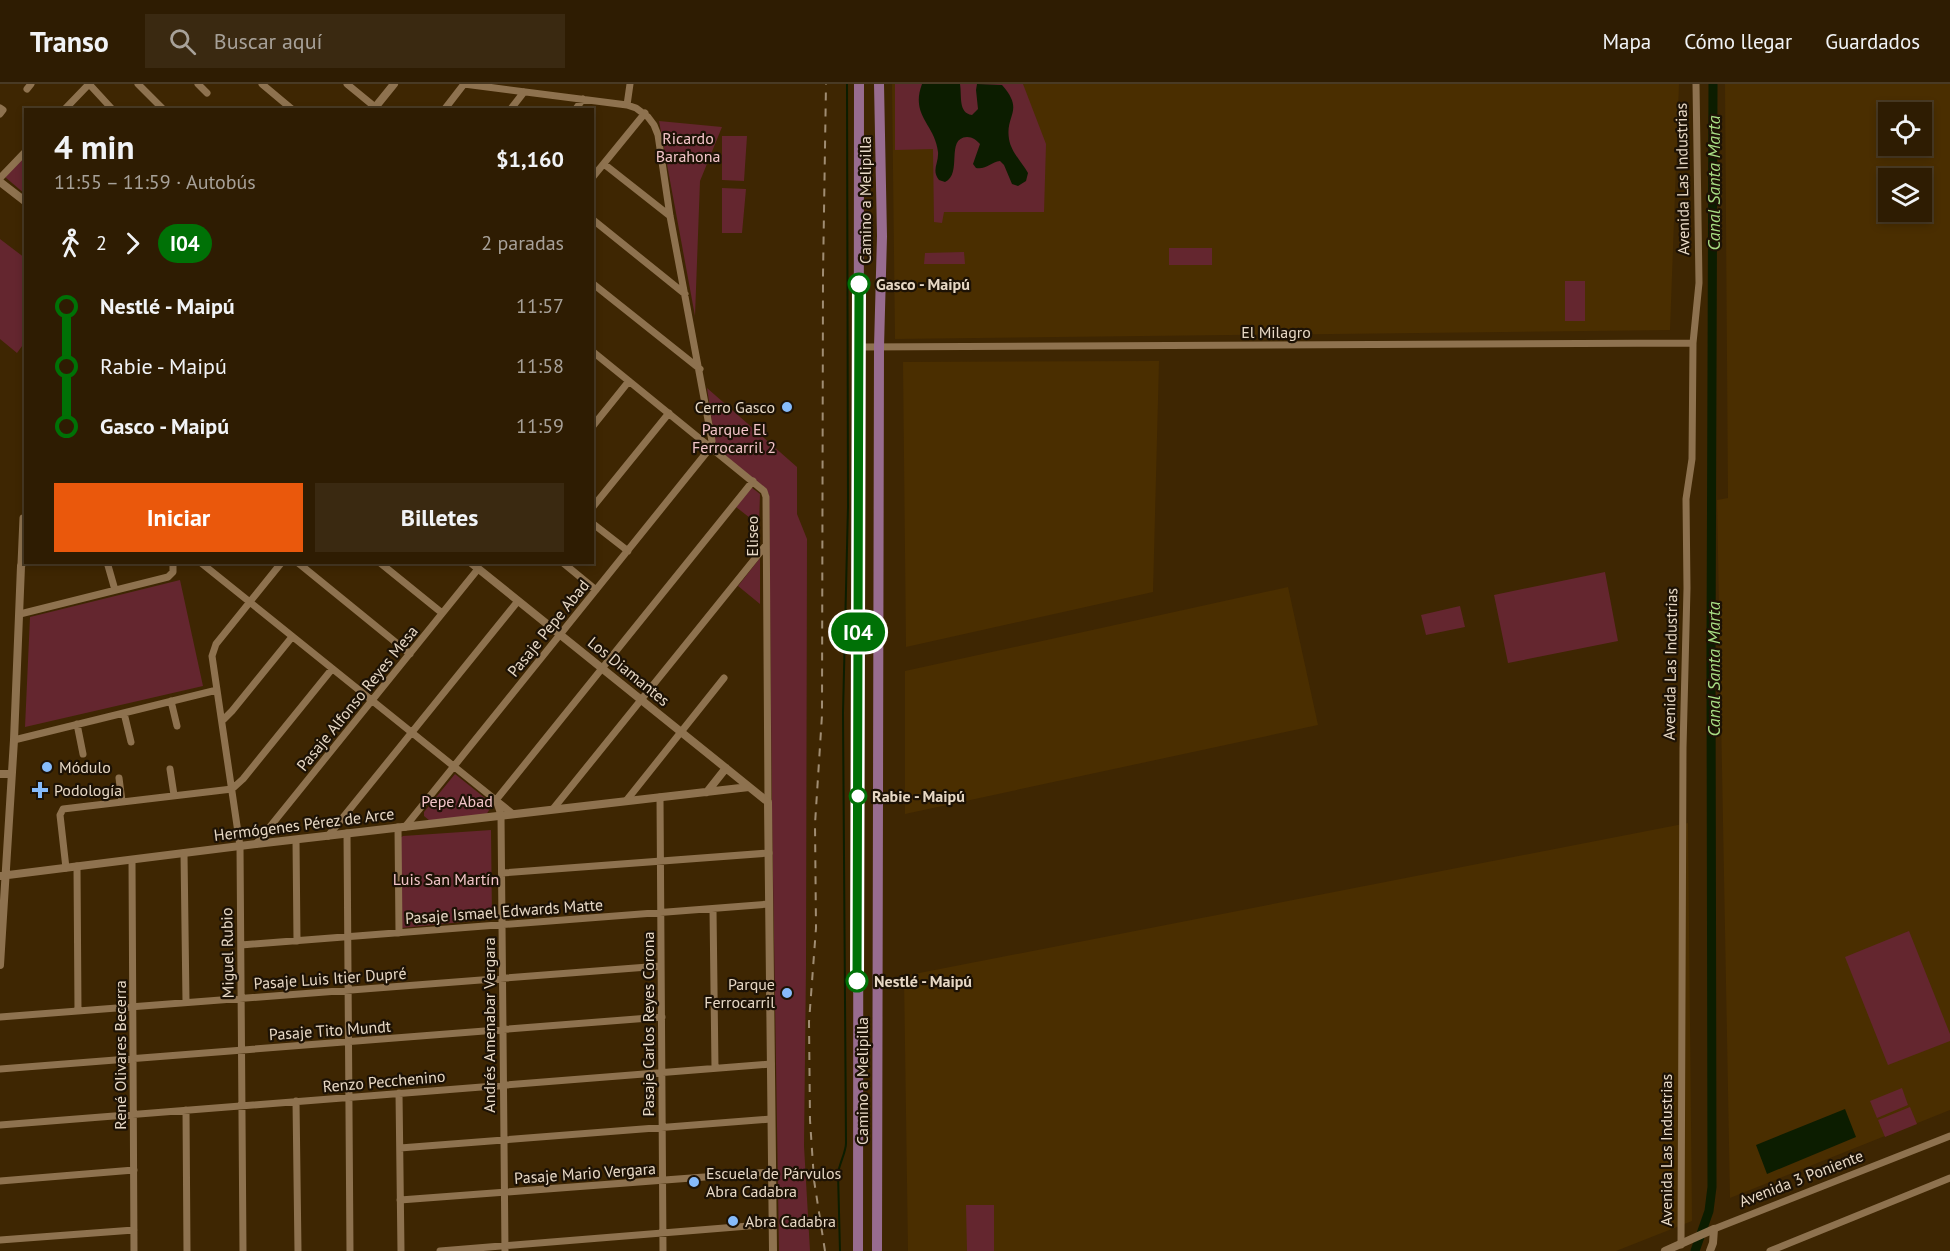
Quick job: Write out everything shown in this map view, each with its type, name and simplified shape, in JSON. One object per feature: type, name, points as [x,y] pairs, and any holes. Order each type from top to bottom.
[{"type":"main road","name":"Camino a Melipilla","points":[[858,1251],[859,84]]},
{"type":"main road","name":"Camino a Melipilla","points":[[877,1251],[879,347],[882,236],[879,84]]},
{"type":"main road","points":[[859,459],[879,458]]},
{"type":"main road","points":[[858,644],[878,644]]},
{"type":"main road","points":[[858,727],[878,728]]},
{"type":"street","points":[[66,108],[89,84],[111,108]]},
{"type":"street","points":[[96,90],[102,84]]},
{"type":"street","points":[[138,84],[162,108]]},
{"type":"street","points":[[198,84],[207,93]]},
{"type":"street","points":[[347,84],[374,108],[394,84]]},
{"type":"street","points":[[446,108],[464,84],[627,105],[645,113],[656,130],[670,216],[700,369],[712,441],[711,447]]},
{"type":"street","points":[[627,105],[630,84]]},
{"type":"street","name":"Avenida Las Industrias","points":[[1681,1245],[1686,498],[1692,459],[1693,343],[1699,284],[1696,84]]},
{"type":"street","points":[[267,85],[291,108]]},
{"type":"street","points":[[512,108],[524,92]]},
{"type":"street","points":[[576,108],[583,99]]},
{"type":"street","points":[[0,108],[3,110],[0,114]]},
{"type":"street","points":[[594,176],[645,113]]},
{"type":"street","points":[[24,153],[0,180],[24,200]]},
{"type":"street","points":[[604,164],[670,216]]},
{"type":"street","points":[[594,221],[685,294]]},
{"type":"street","points":[[594,285],[700,369]]},
{"type":"street","name":"El Milagro","points":[[859,347],[1693,343]]},
{"type":"street","name":"Eliseo","points":[[594,353],[764,491],[766,497],[768,802]]},
{"type":"street","points":[[594,425],[629,381]]},
{"type":"street","points":[[594,506],[669,413]]},
{"type":"street","name":"Pasaje Pepe Abad","points":[[402,827],[454,766],[711,447]]},
{"type":"street","points":[[496,800],[753,481]]},
{"type":"street","points":[[0,965],[3,876],[14,740],[23,518]]},
{"type":"street","points":[[594,525],[628,551]]},
{"type":"street","points":[[553,809],[766,545]]},
{"type":"street","points":[[21,566],[24,560]]},
{"type":"street","points":[[108,564],[115,590]]},
{"type":"street","points":[[20,614],[168,577],[172,572],[173,564]]},
{"type":"street","points":[[202,564],[513,814]]},
{"type":"street","points":[[250,603],[280,564]]},
{"type":"street","points":[[299,564],[410,654]]},
{"type":"street","points":[[382,564],[442,613]]},
{"type":"street","name":"Los Diamantes","points":[[472,564],[768,802]]},
{"type":"street","points":[[564,564],[596,590]]},
{"type":"street","name":"Pasaje Alfonso Reyes Mesa","points":[[256,844],[478,569]]},
{"type":"street","points":[[328,836],[518,601]]},
{"type":"street","name":"Miguel Rubio","points":[[243,1251],[240,846],[212,656],[216,644],[250,603]]},
{"type":"street","points":[[222,721],[292,637]]},
{"type":"street","points":[[66,868],[60,815],[65,807],[232,789],[243,779],[332,669]]},
{"type":"street","points":[[626,801],[724,678]]},
{"type":"street","points":[[14,740],[217,690]]},
{"type":"street","points":[[171,701],[177,726]]},
{"type":"street","points":[[124,713],[131,742]]},
{"type":"street","points":[[77,724],[83,754]]},
{"type":"street","points":[[707,792],[726,768]]},
{"type":"street","points":[[170,769],[174,795]]},
{"type":"street","points":[[0,774],[11,774]]},
{"type":"street","points":[[120,778],[122,801]]},
{"type":"street","name":"Hermógenes Pérez de Arce","points":[[3,876],[256,844],[749,787]]},
{"type":"street","name":"Pasaje Carlos Reyes Corona","points":[[660,797],[663,1251]]},
{"type":"street","name":"Andrés Amenabar Vergara","points":[[496,800],[501,815],[505,1248]]},
{"type":"street","points":[[768,802],[773,1251]]},
{"type":"street","points":[[399,933],[402,827]]},
{"type":"street","points":[[347,834],[350,1251]]},
{"type":"street","points":[[296,840],[297,941]]},
{"type":"street","points":[[184,853],[186,1002]]},
{"type":"street","points":[[501,873],[769,853]]},
{"type":"street","name":"René Olivares Becerra","points":[[132,860],[134,1251]]},
{"type":"street","points":[[77,866],[78,1011]]},
{"type":"street","name":"Pasaje Ismael Edwards Matte","points":[[241,945],[769,904]]},
{"type":"street","points":[[714,909],[715,1068]]},
{"type":"street","name":"Pasaje Luis Itier Dupré","points":[[0,1017],[662,966]]},
{"type":"street","name":"Pasaje Tito Mundt","points":[[0,1069],[662,1017]]},
{"type":"street","name":"Renzo Pecchenino","points":[[0,1125],[771,1064]]},
{"type":"street","points":[[399,1093],[401,1251]]},
{"type":"street","points":[[296,1101],[298,1251]]},
{"type":"street","points":[[186,1110],[187,1251]]},
{"type":"street","points":[[400,1148],[771,1119]]},
{"type":"street","name":"Avenida 3 Poniente","points":[[1665,1251],[1711,1230],[1950,1138]]},
{"type":"street","points":[[0,1180],[134,1170]]},
{"type":"street","name":"Pasaje Mario Vergara","points":[[400,1200],[772,1172]]},
{"type":"street","points":[[1770,1251],[1950,1178]]},
{"type":"street","points":[[440,1251],[505,1248],[772,1224]]},
{"type":"street","points":[[0,1240],[134,1230]]},
{"type":"street","points":[[1710,1251],[1713,1243],[1711,1230]]},
{"type":"shaded area","points":[[892,84],[1679,84],[1670,330],[895,339]]},
{"type":"shaded area","points":[[922,84],[960,84],[964,111],[972,115],[978,109],[977,84],[1002,85],[1009,94],[1013,107],[1008,131],[1010,144],[1028,173],[1026,181],[1018,186],[1012,184],[1000,161],[983,168],[976,168],[973,164],[980,144],[973,138],[967,137],[960,139],[957,143],[950,178],[945,182],[939,180],[936,173],[938,152],[936,142],[919,104]]},
{"type":"shaded area","points":[[1725,84],[1950,84],[1950,1110],[1730,1198],[1717,500],[1728,498]]},
{"type":"shaded area","points":[[1159,361],[1153,592],[906,647],[903,362]]},
{"type":"shaded area","points":[[1288,587],[1318,725],[905,814],[905,671]]},
{"type":"shaded area","points":[[1688,823],[1692,1221],[1616,1251],[908,1251],[904,976]]},
{"type":"shaded area","points":[[1845,1109],[1856,1137],[1767,1174],[1756,1145]]},
{"type":"green space","points":[[895,84],[1023,84],[1046,144],[1044,212],[944,212],[942,223],[934,222],[933,149],[895,150]]},
{"type":"green space","name":"Ricardo Barahona","points":[[659,121],[722,127],[700,181],[695,316]]},
{"type":"green space","points":[[722,136],[747,136],[744,181],[722,180]]},
{"type":"green space","points":[[24,156],[24,193],[5,177]]},
{"type":"green space","points":[[722,188],[746,189],[742,233],[722,233]]},
{"type":"green space","points":[[0,239],[24,257],[24,343],[17,353],[0,339]]},
{"type":"green space","points":[[1169,248],[1212,248],[1212,265],[1169,265]]},
{"type":"green space","points":[[964,252],[965,264],[924,264],[925,253]]},
{"type":"green space","points":[[1565,281],[1585,281],[1585,321],[1565,321]]},
{"type":"green space","name":"Parque El Ferrocarril 2","points":[[707,388],[797,467],[797,514],[807,539],[804,1146],[810,1251],[779,1251],[769,494],[716,448]]},
{"type":"green space","points":[[751,487],[760,494],[759,525],[736,507]]},
{"type":"green space","points":[[760,558],[760,604],[738,586]]},
{"type":"green space","points":[[1605,572],[1618,641],[1508,663],[1494,595]]},
{"type":"green space","points":[[180,580],[203,686],[25,727],[30,617]]},
{"type":"green space","points":[[1460,606],[1465,627],[1426,635],[1421,615]]},
{"type":"green space","name":"Pepe Abad","points":[[455,774],[490,802],[491,807],[486,815],[430,821],[424,816],[424,812]]},
{"type":"green space","name":"Luis San Martín","points":[[491,830],[492,919],[402,928],[400,838]]},
{"type":"green space","points":[[1909,931],[1950,1034],[1950,1041],[1888,1065],[1845,957]]},
{"type":"green space","points":[[1902,1088],[1908,1105],[1877,1118],[1870,1101]]},
{"type":"green space","points":[[1910,1107],[1917,1124],[1885,1137],[1878,1120]]},
{"type":"green space","points":[[966,1205],[994,1205],[994,1251],[967,1251]]},
{"type":"waterway","points":[[840,1251],[838,1173],[846,1143],[843,713],[848,507],[847,84]]},
{"type":"waterway","name":"Canal Santa Marta","points":[[1695,1251],[1709,1211],[1712,1187],[1713,84]]},
{"type":"railway","points":[[825,1251],[814,1180],[810,1120],[809,1022],[816,928],[815,824],[822,715],[826,84]]},
{"type":"bus line","name":"I04","points":[[857,981],[859,284]]},
{"type":"place","name":"Gasco - Maipú","points":[[859,284]]},
{"type":"place","name":"Cerro Gasco","points":[[787,407]]},
{"type":"place","name":"Módulo","points":[[47,767]]},
{"type":"place","name":"Podología","points":[[40,790]]},
{"type":"place","name":"Rabie - Maipú","points":[[858,796]]},
{"type":"place","name":"Nestlé - Maipú","points":[[857,981]]},
{"type":"place","name":"Parque Ferrocarril","points":[[787,993]]},
{"type":"place","name":"Escuela de Párvulos Abra Cadabra","points":[[694,1182]]},
{"type":"place","name":"Abra Cadabra","points":[[733,1221]]}]
